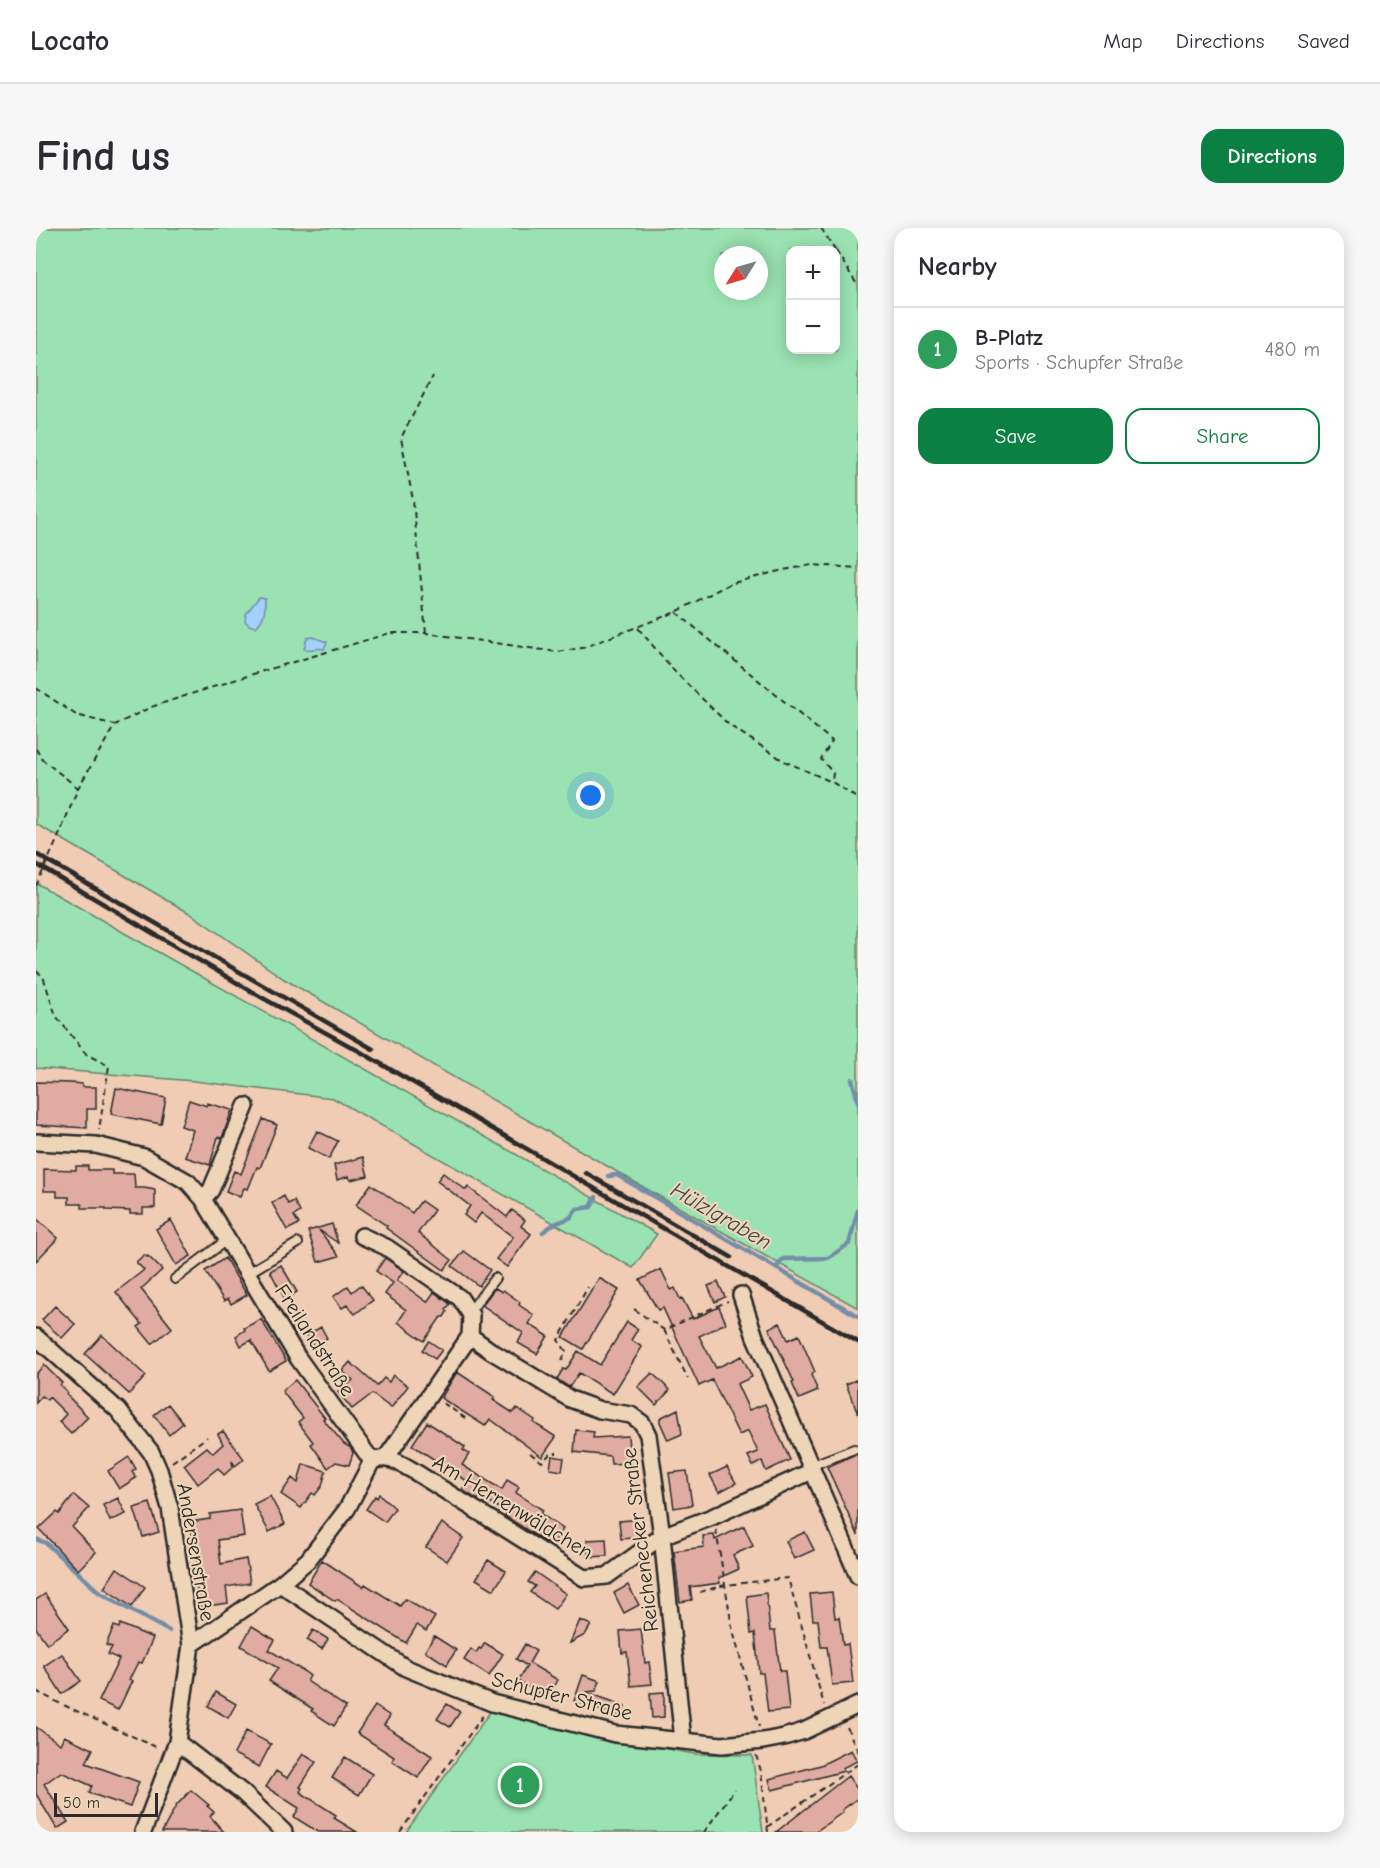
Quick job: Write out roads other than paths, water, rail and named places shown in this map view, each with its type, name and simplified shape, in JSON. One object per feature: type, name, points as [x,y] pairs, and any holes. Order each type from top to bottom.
[{"type":"street","points":[[203,1199],[211,1190],[246,1106]]},
{"type":"street","name":"Freilandstraße","points":[[36,1142],[96,1145],[144,1157],[188,1182],[203,1199],[298,1358],[379,1459]]},
{"type":"street","points":[[190,1645],[280,1584],[308,1560],[470,1336],[471,1315],[460,1298],[386,1247],[362,1236]]},
{"type":"street","points":[[741,1295],[755,1337],[858,1576]]},
{"type":"street","name":"Reichenecker Straße","points":[[470,1336],[490,1351],[570,1399],[600,1410],[631,1415],[642,1423],[648,1435],[662,1536],[683,1741]]},
{"type":"street","name":"Andersenstraße","points":[[36,1337],[118,1410],[152,1452],[170,1508],[190,1645],[175,1748],[143,1832]]},
{"type":"street","name":"Am Herrenwäldchen","points":[[379,1459],[391,1458],[412,1470],[584,1578],[607,1576],[662,1536],[712,1517],[811,1468]]},
{"type":"street","name":"Schupfer Straße","points":[[280,1584],[406,1668],[492,1703],[615,1734],[722,1745],[757,1742],[804,1731],[858,1705]]},
{"type":"street","points":[[175,1748],[243,1793],[284,1832]]},
{"type":"lane","points":[[175,1279],[228,1239]]},
{"type":"lane","points":[[248,1273],[298,1243]]},
{"type":"lane","points":[[468,1311],[495,1278]]},
{"type":"lane","points":[[811,1468],[854,1449]]},
{"type":"water","points":[[259,597],[265,598],[265,611],[256,627],[245,621],[246,614]]},
{"type":"water","points":[[313,637],[327,642],[324,649],[304,649],[307,638]]},
{"type":"waterway","points":[[852,1079],[858,1102]]},
{"type":"waterway","name":"Hülzlgraben","points":[[608,1176],[617,1175],[858,1316]]},
{"type":"waterway","name":"Hülzlgraben","points":[[543,1232],[554,1224],[570,1218],[577,1209],[591,1207],[596,1197]]},
{"type":"waterway","name":"Hülzlgraben","points":[[776,1268],[783,1259],[828,1258],[849,1244],[858,1210]]},
{"type":"waterway","name":"Hülzlgraben","points":[[388,1442],[421,1394]]},
{"type":"waterway","name":"Hülzlgraben","points":[[36,1539],[46,1543],[100,1593],[169,1631]]},
{"type":"railway","points":[[36,854],[373,1049]]},
{"type":"railway","points":[[36,864],[261,997],[359,1051],[858,1342]]},
{"type":"railway","points":[[586,1173],[731,1257]]},
{"type":"place","name":"B-Platz","points":[[520,1785]]}]
